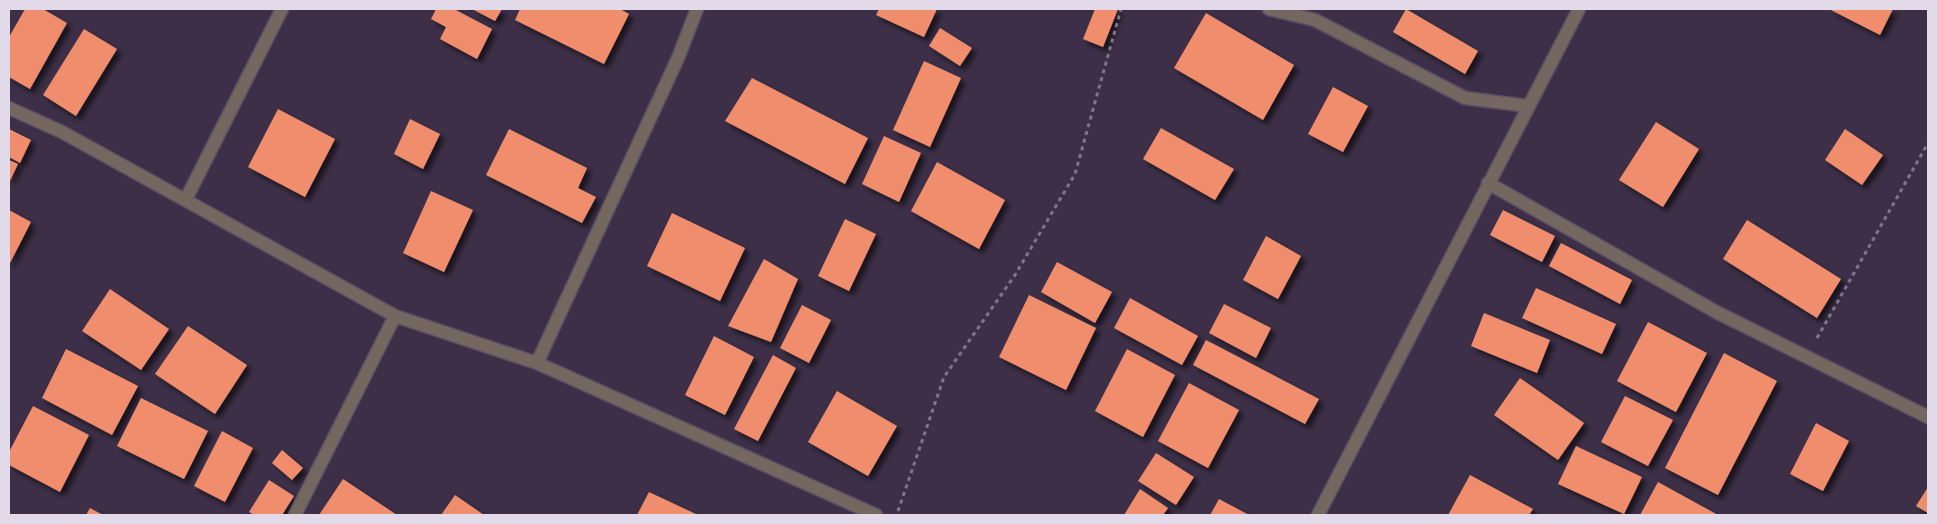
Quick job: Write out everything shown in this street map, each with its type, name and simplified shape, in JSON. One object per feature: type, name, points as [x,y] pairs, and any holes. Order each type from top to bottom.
[{"type":"street","points":[[186,199],[282,9]]},
{"type":"street","points":[[537,363],[678,58],[697,9]]},
{"type":"street","points":[[1269,9],[1315,20],[1465,98],[1528,106]]},
{"type":"street","points":[[1318,515],[1579,9]]},
{"type":"street","points":[[9,108],[62,132],[395,316],[537,363],[876,515]]},
{"type":"street","points":[[1488,183],[1718,312],[1928,417]]},
{"type":"street","points":[[295,515],[395,316]]},
{"type":"path","points":[[896,515],[944,377],[1015,275],[1075,174],[1121,9]]},
{"type":"path","points":[[1807,357],[1928,143]]},
{"type":"building","points":[[25,9],[43,9],[67,23],[30,89],[9,77],[9,37]]},
{"type":"building","points":[[436,9],[454,9],[492,29],[477,59],[440,39],[446,27],[431,19]]},
{"type":"building","points":[[472,9],[502,9],[495,21]]},
{"type":"building","points":[[520,9],[620,9],[629,14],[604,64],[515,20]]},
{"type":"building","points":[[879,9],[937,9],[924,37],[876,15]]},
{"type":"building","points":[[1095,9],[1118,9],[1103,47],[1083,39]]},
{"type":"building","points":[[1406,9],[1478,51],[1465,74],[1393,32]]},
{"type":"building","points":[[1829,9],[1893,9],[1880,35]]},
{"type":"building","points":[[1206,13],[1294,65],[1263,120],[1174,68]]},
{"type":"building","points":[[940,28],[972,48],[960,66],[929,46]]},
{"type":"building","points":[[84,29],[117,49],[76,116],[43,95]]},
{"type":"building","points":[[924,61],[961,78],[930,147],[893,130]]},
{"type":"building","points":[[752,78],[868,138],[845,184],[725,121]]},
{"type":"building","points":[[1333,87],[1368,106],[1343,152],[1308,134]]},
{"type":"building","points":[[278,109],[335,139],[305,197],[248,167]]},
{"type":"building","points":[[410,119],[440,134],[423,169],[394,154]]},
{"type":"building","points":[[1656,122],[1699,149],[1663,207],[1619,180]]},
{"type":"building","points":[[1161,128],[1234,169],[1215,200],[1143,159]]},
{"type":"building","points":[[9,129],[31,140],[20,163],[9,157]]},
{"type":"building","points":[[509,129],[587,168],[578,188],[596,197],[582,223],[486,175]]},
{"type":"building","points":[[1845,129],[1883,155],[1862,185],[1825,160]]},
{"type":"building","points":[[884,136],[921,153],[899,202],[862,184]]},
{"type":"building","points":[[9,160],[18,164],[9,183]]},
{"type":"building","points":[[937,162],[1005,200],[979,249],[911,211]]},
{"type":"building","points":[[431,191],[473,210],[444,272],[403,253]]},
{"type":"building","points":[[9,210],[31,222],[9,265]]},
{"type":"building","points":[[1503,210],[1555,236],[1542,262],[1490,235]]},
{"type":"building","points":[[672,213],[745,248],[720,301],[647,266]]},
{"type":"building","points":[[845,219],[876,234],[849,291],[818,276]]},
{"type":"building","points":[[1747,220],[1841,279],[1817,318],[1723,259]]},
{"type":"building","points":[[1266,236],[1301,256],[1278,299],[1243,280]]},
{"type":"building","points":[[1561,243],[1632,280],[1620,304],[1549,266]]},
{"type":"building","points":[[764,259],[798,279],[771,342],[728,326]]},
{"type":"building","points":[[1057,262],[1112,292],[1095,323],[1041,292]]},
{"type":"building","points":[[1536,288],[1616,324],[1602,354],[1522,318]]},
{"type":"building","points":[[110,289],[169,329],[141,370],[82,331]]},
{"type":"building","points":[[1029,295],[1096,328],[1066,390],[999,357]]},
{"type":"building","points":[[1130,298],[1198,336],[1182,365],[1114,328]]},
{"type":"building","points":[[1224,304],[1271,328],[1256,358],[1209,333]]},
{"type":"building","points":[[802,305],[831,320],[809,363],[780,348]]},
{"type":"building","points":[[1484,313],[1550,340],[1537,373],[1471,346]]},
{"type":"building","points":[[1648,322],[1707,353],[1676,412],[1617,381]]},
{"type":"building","points":[[188,326],[247,365],[215,414],[155,374]]},
{"type":"building","points":[[714,336],[754,357],[725,415],[685,395]]},
{"type":"building","points":[[1206,340],[1319,399],[1305,424],[1193,365]]},
{"type":"building","points":[[66,349],[138,386],[112,435],[42,398]]},
{"type":"building","points":[[1127,349],[1175,375],[1143,437],[1095,411]]},
{"type":"building","points":[[1724,353],[1777,381],[1718,495],[1665,468]]},
{"type":"building","points":[[773,355],[796,368],[758,441],[734,429]]},
{"type":"building","points":[[1520,378],[1584,423],[1558,460],[1494,415]]},
{"type":"building","points":[[1189,383],[1239,410],[1208,468],[1158,441]]},
{"type":"building","points":[[837,391],[897,426],[868,476],[808,442]]},
{"type":"building","points":[[1625,396],[1673,420],[1648,466],[1601,442]]},
{"type":"building","points":[[141,398],[208,431],[184,479],[117,446]]},
{"type":"building","points":[[33,406],[89,435],[60,492],[9,465],[9,452]]},
{"type":"building","points":[[1816,423],[1849,441],[1823,491],[1790,474]]},
{"type":"building","points":[[222,431],[253,448],[225,502],[194,486]]},
{"type":"building","points":[[1576,446],[1642,477],[1624,514],[1558,484]]},
{"type":"building","points":[[282,450],[303,468],[292,480],[272,463]]},
{"type":"building","points":[[1156,453],[1194,477],[1176,505],[1138,481]]},
{"type":"building","points":[[1470,475],[1533,509],[1529,515],[1448,515]]},
{"type":"building","points":[[343,479],[397,515],[319,515]]},
{"type":"building","points":[[269,480],[294,496],[282,515],[254,515],[249,512]]},
{"type":"building","points":[[1658,482],[1718,515],[1640,515]]},
{"type":"building","points":[[1928,487],[1928,513],[1916,506]]},
{"type":"building","points":[[1140,489],[1168,508],[1163,515],[1124,515]]},
{"type":"building","points":[[649,492],[698,515],[637,515]]},
{"type":"building","points":[[455,495],[484,515],[441,515]]},
{"type":"building","points":[[1219,499],[1249,515],[1210,515]]},
{"type":"building","points":[[90,508],[103,515],[86,515]]}]
